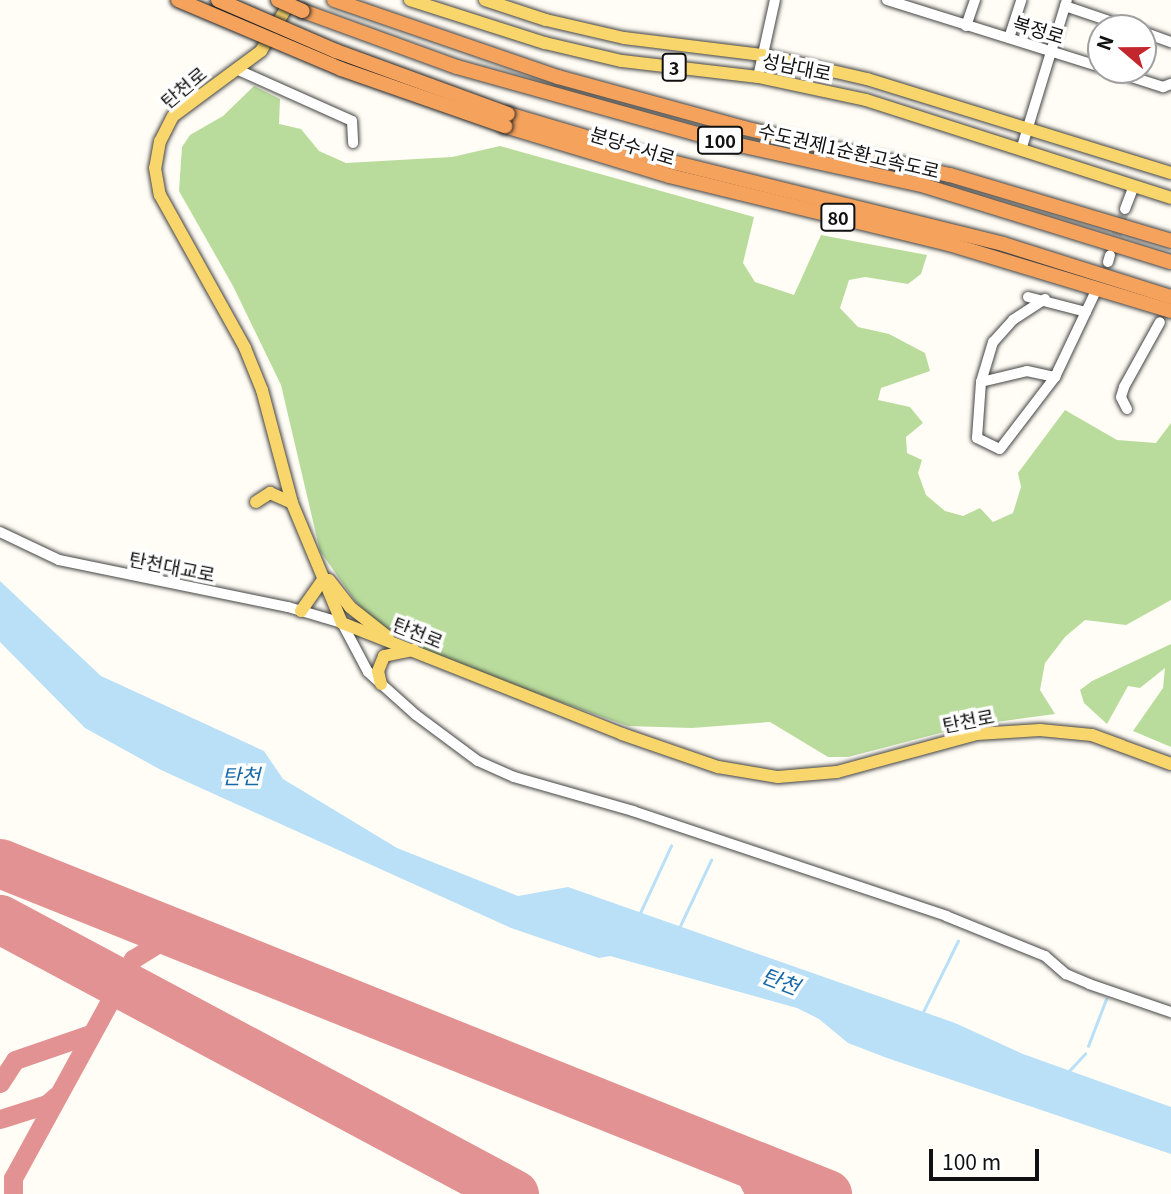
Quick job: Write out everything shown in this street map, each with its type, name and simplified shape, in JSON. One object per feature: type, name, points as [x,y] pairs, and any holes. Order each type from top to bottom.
[{"type":"highway","name":"분당수서로","points":[[178,0],[341,69],[506,120],[670,176],[949,244],[1166,317]]},
{"type":"highway","name":"분당수서로","points":[[218,0],[506,120],[990,240],[1171,298]]},
{"type":"highway","name":"수도권제1순환고속도로","points":[[278,0],[457,67],[730,143],[925,186],[1171,262]]},
{"type":"highway","name":"수도권제1순환고속도로","points":[[334,0],[558,77],[744,128],[950,175],[1171,241]]},
{"type":"main road","name":"탄천로","points":[[291,0],[261,51],[173,116],[160,141],[155,168],[160,195],[245,348],[262,390],[292,503],[342,623],[622,734],[718,767],[778,777],[837,772],[977,734],[1040,730],[1092,735],[1171,764]]},
{"type":"main road","name":"성남대로","points":[[410,0],[545,43],[621,61],[758,77],[866,100],[1171,198]]},
{"type":"main road","name":"성남대로","points":[[485,0],[546,20],[624,38],[762,55],[867,79],[1171,173]]},
{"type":"main road","points":[[1063,164],[1071,141]]},
{"type":"main road","points":[[1096,174],[1104,151]]},
{"type":"main road","points":[[256,502],[270,494],[292,503]]},
{"type":"main road","points":[[313,556],[350,607],[394,642]]},
{"type":"main road","points":[[295,609],[323,580]]},
{"type":"main road","points":[[381,684],[377,671],[384,656],[412,650]]},
{"type":"street","points":[[758,77],[775,0]]},
{"type":"street","name":"복정로","points":[[887,0],[1087,62]]},
{"type":"street","points":[[966,26],[975,0]]},
{"type":"street","points":[[1009,38],[1021,0]]},
{"type":"street","points":[[1021,150],[1066,3],[1094,14]]},
{"type":"street","points":[[236,69],[352,121],[353,143]]},
{"type":"street","points":[[1154,84],[1163,87],[1171,84]]},
{"type":"street","points":[[1125,209],[1133,186]]},
{"type":"street","points":[[1045,299],[1013,320],[993,342],[981,382],[977,438],[1000,449],[1055,377],[1094,295]]},
{"type":"street","points":[[1028,297],[1045,299],[1086,312]]},
{"type":"street","points":[[1127,409],[1121,397],[1124,387],[1166,317]]},
{"type":"street","points":[[981,382],[1027,371],[1055,377]]},
{"type":"street","name":"탄천대교로","points":[[0,531],[59,560],[295,609],[342,623]]},
{"type":"street","points":[[342,623],[368,672],[381,684],[461,751],[506,774],[645,815],[946,916],[1045,956],[1066,974],[1089,984],[1171,1012]]},
{"type":"green space","points":[[254,86],[280,99],[279,124],[301,129],[319,151],[346,163],[452,157],[500,146],[754,217],[743,263],[755,282],[794,295],[821,235],[927,255],[921,274],[908,284],[865,277],[849,280],[840,308],[858,327],[889,334],[925,353],[930,371],[881,388],[878,400],[910,407],[923,423],[906,437],[907,453],[922,460],[918,473],[926,495],[945,511],[963,516],[980,508],[993,522],[1013,513],[1021,487],[1018,473],[1065,410],[1117,440],[1156,443],[1171,423],[1171,600],[1126,625],[1085,620],[1065,637],[1045,663],[1040,690],[1055,714],[967,726],[848,757],[828,757],[770,722],[692,728],[628,726],[418,651],[365,615],[320,551],[281,385],[233,286],[179,191],[182,147],[190,135],[223,116]]},
{"type":"green space","points":[[1171,644],[1171,747],[1133,731],[1163,688],[1165,668],[1140,688],[1128,686],[1107,724],[1084,703],[1080,690],[1092,681]]},
{"type":"water","name":"탄천","points":[[0,581],[101,676],[264,751],[283,779],[397,848],[518,896],[568,887],[955,1023],[1023,1054],[1171,1107],[1171,1154],[848,1043],[819,1019],[797,1008],[610,956],[599,958],[511,928],[161,770],[85,728],[0,642]]},
{"type":"waterway","points":[[640,913],[671,846]]},
{"type":"waterway","points":[[680,926],[711,860]]},
{"type":"waterway","points":[[923,1012],[958,941]]},
{"type":"waterway","points":[[1088,1046],[1106,999]]},
{"type":"waterway","points":[[1068,1072],[1085,1054]]},
{"type":"taxiway","points":[[13,1194],[13,1178],[133,959],[163,940],[195,942]]},
{"type":"taxiway","points":[[0,1083],[15,1060],[90,1034]]},
{"type":"taxiway","points":[[0,1119],[47,1104],[56,1096]]},
{"type":"taxiway","points":[[714,1149],[741,1167],[755,1194]]},
{"type":"taxiway","points":[[783,1194],[800,1189],[822,1194]]},
{"type":"runway","points":[[0,863],[827,1194]]},
{"type":"runway","points":[[0,919],[514,1194]]},
{"type":"tunnel","points":[[1112,249],[1125,209]]}]
